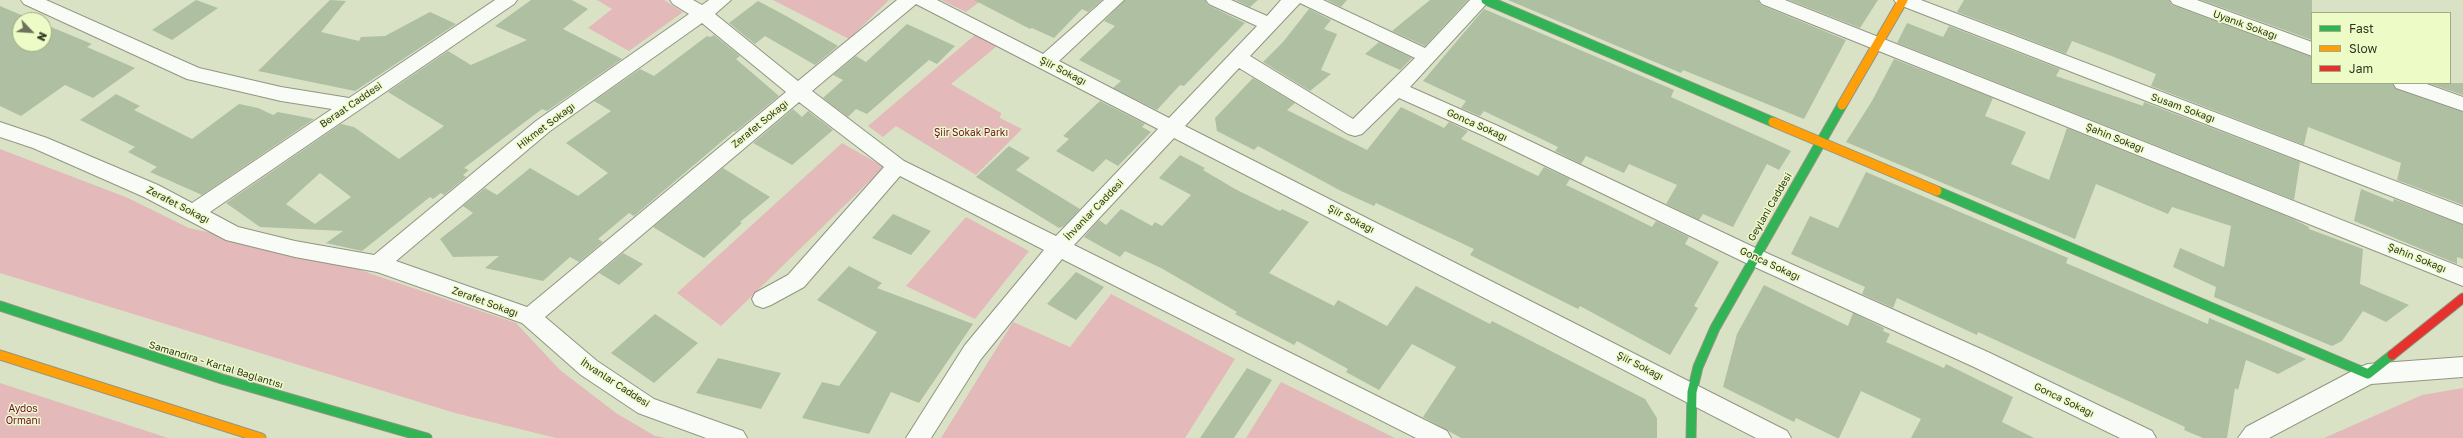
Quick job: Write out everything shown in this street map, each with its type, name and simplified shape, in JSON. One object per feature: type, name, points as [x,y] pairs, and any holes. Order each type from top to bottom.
[{"type":"main road","points":[[1486,0],[2368,374],[2463,298]]},
{"type":"main road","name":"Geylani Caddesi","points":[[1691,438],[1692,392],[1698,367],[1712,335],[1754,257],[1820,141],[1903,0]]},
{"type":"main road","name":"Samandıra - Kartal Bağlantısı","points":[[0,306],[222,379],[426,438]]},
{"type":"main road","points":[[0,355],[261,438]]},
{"type":"street","points":[[30,0],[194,74],[281,94],[351,105]]},
{"type":"street","name":"Beraat Caddesi","points":[[195,212],[508,0]]},
{"type":"street","points":[[679,0],[702,14],[799,92],[897,166],[1439,438]]},
{"type":"street","name":"Hikmet Sokağı","points":[[378,264],[543,126],[722,0]]},
{"type":"street","name":"Zerafet Sokağı","points":[[0,129],[60,152],[195,212],[233,234],[295,249],[378,264],[530,318],[710,165],[909,0]]},
{"type":"street","name":"Şiir Sokağı","points":[[922,0],[1692,392],[1779,438]]},
{"type":"street","points":[[1046,62],[1115,0]]},
{"type":"street","points":[[1215,0],[1269,24]]},
{"type":"street","name":"İhvanlar Caddesi","points":[[918,438],[973,352],[1058,248],[1292,0]]},
{"type":"street","points":[[1307,0],[1426,56]]},
{"type":"street","points":[[1238,58],[1355,129],[1397,89],[1426,56],[1481,0]]},
{"type":"street","name":"Şahin Sokağı","points":[[1768,0],[2463,277]]},
{"type":"street","name":"Susam Sokağı","points":[[1903,0],[2463,216]]},
{"type":"street","name":"Uyanık Sokağı","points":[[2179,0],[2311,49]]},
{"type":"street","points":[[2406,84],[2463,104]]},
{"type":"street","name":"Gonca Sokağı","points":[[1397,89],[1491,131],[1754,257],[1982,360],[2144,438]]},
{"type":"street","points":[[763,299],[796,281],[897,166]]},
{"type":"street","name":"İhvanlar Caddesi","points":[[530,318],[589,368],[646,406],[735,438]]},
{"type":"street","points":[[2250,438],[2254,434],[2368,374],[2463,367]]},
{"type":"green space","points":[[597,0],[664,0],[683,12],[629,51],[588,28],[612,9]]},
{"type":"green space","points":[[773,0],[889,0],[849,39]]},
{"type":"green space","points":[[941,0],[982,0],[966,12]]},
{"type":"green space","name":"Şiir Sokak Parkı","points":[[975,35],[997,46],[951,84],[1001,113],[1000,118],[1022,129],[976,175],[896,126],[883,137],[868,126]]},
{"type":"green space","points":[[842,143],[884,167],[721,326],[677,293]]},
{"type":"green space","points":[[0,149],[128,198],[189,228],[322,257],[516,323],[560,370],[616,413],[655,436],[667,438],[556,438],[455,413],[0,273]]},
{"type":"green space","points":[[966,217],[1029,251],[975,319],[906,286]]},
{"type":"green space","points":[[1111,294],[1235,359],[1185,438],[941,438],[1013,322],[1070,347]]},
{"type":"green space","points":[[1281,382],[1395,438],[1246,438]]},
{"type":"green space","name":"Aydos Ormanı","points":[[0,383],[168,438],[0,438]]},
{"type":"green space","points":[[2463,388],[2463,438],[2324,438],[2422,395]]},
{"type":"building","points":[[196,0],[218,8],[172,40],[152,30]]},
{"type":"building","points":[[330,0],[346,1],[321,32],[359,41],[361,37],[385,36],[430,12],[456,24],[355,91],[258,71]]},
{"type":"building","points":[[531,0],[572,0],[588,9],[563,29],[622,59],[547,111],[542,109],[464,168],[469,170],[463,175],[466,177],[444,195],[441,193],[433,199],[430,197],[362,251],[326,243],[343,231],[260,227],[226,203],[341,124],[354,127],[399,159],[444,126],[388,92],[448,51],[471,65],[527,40],[495,26]],"holes":[[[320,173],[351,197],[315,224],[286,204]]]},
{"type":"building","points":[[974,0],[1102,0],[1088,12],[1082,9],[1054,38],[1032,28],[1030,29]]},
{"type":"building","points":[[1125,0],[1205,0],[1208,5],[1245,23],[1184,86],[1180,85],[1157,110],[1113,88],[1121,81],[1079,60],[1115,26],[1104,21]]},
{"type":"building","points":[[1235,0],[1258,0],[1250,7]]},
{"type":"building","points":[[1327,0],[1347,0],[1341,7]]},
{"type":"building","points":[[1430,0],[1468,0],[1425,46],[1392,31]]},
{"type":"building","points":[[1508,0],[1758,0],[1761,5],[1846,40],[1804,119],[1683,70],[1681,73]]},
{"type":"building","points":[[1789,0],[1878,0],[1860,28]]},
{"type":"building","points":[[1964,0],[2169,0],[2172,5],[2311,57],[2311,84],[2393,84],[2396,89],[2463,112],[2463,205],[2397,180],[2401,163],[2308,127],[2304,145],[2151,86],[2156,74],[2114,57],[2072,41],[2066,54],[1957,12]]},
{"type":"building","points":[[2201,0],[2312,0],[2311,40]]},
{"type":"building","points":[[758,1],[838,46],[815,65],[765,36],[755,44],[729,23]]},
{"type":"building","points":[[0,6],[14,12],[12,12],[12,52],[52,52],[52,27],[92,44],[87,47],[135,68],[93,98],[65,85],[21,116],[0,106]]},
{"type":"building","points":[[1309,9],[1331,20],[1324,29],[1337,34],[1321,70],[1331,74],[1310,91],[1263,62],[1283,42]]},
{"type":"building","points":[[1484,9],[1674,90],[1671,97],[1791,151],[1779,170],[1767,164],[1733,227],[1703,214],[1699,220],[1666,204],[1677,185],[1629,164],[1624,173],[1586,156],[1581,164],[1555,151],[1558,147],[1484,111],[1480,116],[1461,108],[1466,101],[1423,81]]},
{"type":"building","points":[[1907,23],[1943,37],[1949,26],[2060,69],[2056,76],[2143,106],[2144,102],[2300,162],[2294,200],[1897,43]]},
{"type":"building","points":[[907,24],[955,46],[937,64],[929,60],[867,114],[856,109],[848,117],[823,98],[843,80],[833,75],[856,56],[866,62]]},
{"type":"building","points":[[714,35],[740,56],[736,59],[779,96],[735,132],[734,131],[634,216],[629,213],[598,239],[603,242],[579,262],[570,257],[543,281],[485,268],[499,256],[453,257],[440,239],[473,213],[463,206],[485,188],[497,195],[530,168],[578,196],[608,173],[566,143],[611,111],[594,101],[640,69],[654,76],[707,36],[710,37]]},
{"type":"building","points":[[1379,42],[1412,58],[1400,70],[1365,54]]},
{"type":"building","points":[[1894,59],[1993,98],[1985,116],[2026,132],[2011,164],[2049,180],[2067,128],[2291,218],[2309,227],[2309,229],[2363,249],[2360,284],[2409,305],[2386,322],[2363,311],[2342,341],[2332,346],[2214,297],[2216,287],[2173,267],[2180,248],[2224,267],[2231,226],[2172,207],[2168,214],[2096,184],[2075,239],[1846,142],[1872,101]]},
{"type":"building","points":[[1253,78],[1295,103],[1287,110],[1367,150],[1401,107],[1444,128],[1449,122],[1468,131],[1461,139],[1538,176],[1544,167],[1570,179],[1566,185],[1652,227],[1656,221],[1689,237],[1685,244],[1719,262],[1694,306],[1698,308],[1670,355],[1580,306],[1578,309],[1470,255],[1474,249],[1376,203],[1374,206],[1341,191],[1258,146],[1254,150],[1217,131],[1215,118]]},
{"type":"building","points":[[2463,83],[2463,95],[2431,84]]},
{"type":"building","points":[[116,94],[140,106],[134,110],[192,139],[239,104],[258,108],[273,115],[278,112],[314,119],[202,195],[150,172],[157,167],[128,152],[135,147],[80,120]]},
{"type":"building","points":[[1100,101],[1145,124],[1142,127],[1151,132],[1118,166],[1106,159],[1093,172],[1056,151],[1069,139],[1063,136]]},
{"type":"building","points":[[793,109],[802,117],[808,111],[833,130],[792,165],[753,143]]},
{"type":"building","points":[[1009,146],[1030,158],[1016,170],[1080,209],[1064,226],[1059,228],[976,177]]},
{"type":"building","points":[[1180,155],[1205,168],[1203,170],[1235,189],[1280,211],[1282,209],[1309,222],[1269,273],[1334,306],[1338,300],[1387,326],[1416,286],[1490,324],[1492,321],[1645,399],[1657,418],[1657,438],[1461,438],[1423,417],[1456,367],[1412,344],[1379,390],[1346,372],[1348,369],[1297,341],[1294,345],[1235,314],[1237,312],[1161,268],[1125,251],[1120,257],[1084,237],[1099,220],[1106,225],[1121,209],[1152,226],[1155,222],[1162,226],[1191,195],[1159,178]]},
{"type":"building","points":[[723,168],[770,197],[740,222],[742,223],[704,258],[653,227]]},
{"type":"building","points":[[1866,172],[2068,258],[2066,263],[2208,324],[2209,318],[2306,359],[2278,374],[2246,360],[2238,390],[2235,388],[2227,438],[2203,438],[2184,430],[2185,427],[1978,332],[1977,335],[1897,298],[1893,308],[1862,294],[1865,287],[1791,254],[1810,216],[1838,228]]},
{"type":"building","points":[[2361,189],[2393,202],[2394,199],[2463,225],[2463,259],[2457,257],[2457,264],[2354,221]]},
{"type":"building","points":[[893,214],[931,231],[911,255],[872,238]]},
{"type":"building","points":[[623,253],[643,264],[619,285],[599,273]]},
{"type":"building","points":[[849,266],[882,283],[877,288],[973,324],[919,403],[891,392],[869,434],[802,418],[822,382],[839,386],[877,332],[817,300]]},
{"type":"building","points":[[1076,272],[1104,287],[1076,320],[1047,304]]},
{"type":"building","points":[[1764,285],[1848,326],[1853,313],[1884,328],[1883,331],[1890,334],[1886,342],[1944,368],[1946,364],[2013,397],[2002,422],[2034,438],[1911,438],[1921,419],[1861,391],[1839,438],[1837,438],[1796,418],[1794,422],[1723,387],[1737,334]]},
{"type":"building","points":[[655,314],[698,343],[654,383],[611,353]]},
{"type":"building","points":[[718,358],[781,373],[761,409],[696,393]]},
{"type":"building","points":[[1247,368],[1272,380],[1234,438],[1200,438]]},
{"type":"traffic: fast","points":[[1486,0],[1773,122]]},
{"type":"traffic: fast","points":[[1691,438],[1692,392],[1698,367],[1715,328],[1842,105]]},
{"type":"traffic: fast","points":[[1937,191],[2368,374],[2392,355]]},
{"type":"traffic: fast","points":[[0,306],[222,379],[427,438]]},
{"type":"traffic: slow","points":[[1842,105],[1903,0]]},
{"type":"traffic: slow","points":[[1773,122],[1937,191]]},
{"type":"traffic: slow","points":[[0,355],[261,438]]},
{"type":"traffic: jam","points":[[2392,355],[2463,298]]}]
